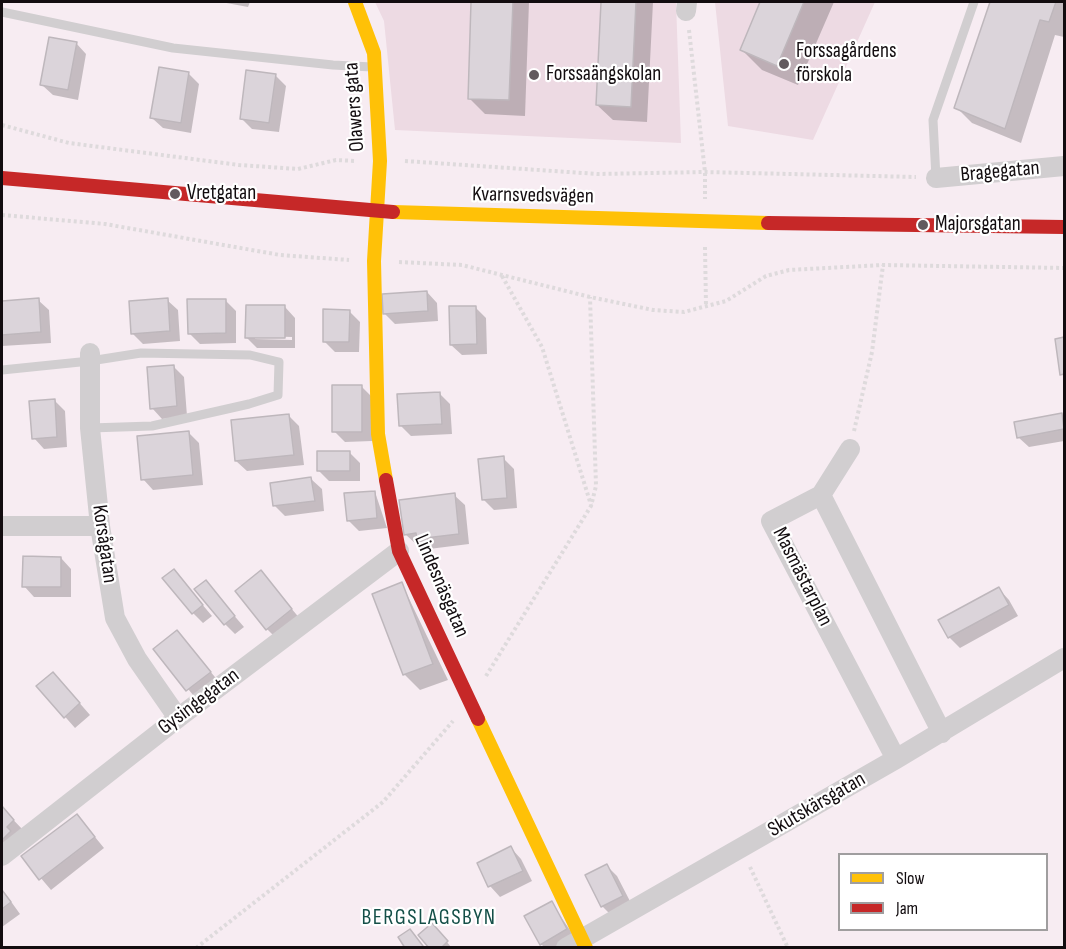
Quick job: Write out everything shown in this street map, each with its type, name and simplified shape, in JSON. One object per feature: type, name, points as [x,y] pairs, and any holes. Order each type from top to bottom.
[{"type":"street","name":"Olawers gata","points":[[355,2],[374,52],[380,161],[377,212]]},
{"type":"street","name":"Bragegatan","points":[[936,178],[1065,166]]},
{"type":"street","name":"Kvarnsvedsvägen","points":[[2,178],[377,212],[707,222],[1065,227]]},
{"type":"street","name":"Lindesnäsgatan","points":[[377,212],[374,261],[378,434],[399,551],[578,944]]},
{"type":"street","name":"Korsågatan","points":[[90,357],[90,428],[100,526],[115,618],[137,658],[178,718]]},
{"type":"street","points":[[850,449],[821,495],[942,732]]},
{"type":"street","name":"Masmästarplan","points":[[821,495],[771,521],[896,759]]},
{"type":"street","points":[[2,526],[100,526]]},
{"type":"street","name":"Gysingegatan","points":[[2,856],[178,718],[399,551]]},
{"type":"street","name":"Skutskärsgatan","points":[[578,944],[1065,658]]},
{"type":"lane","points":[[936,178],[933,120],[974,2]]},
{"type":"lane","points":[[2,12],[173,48],[333,65],[374,67]]},
{"type":"lane","points":[[2,370],[90,357],[141,353],[250,355],[279,362],[278,395],[249,404],[152,426],[90,428]]},
{"type":"path","points":[[686,6],[705,172],[705,203]]},
{"type":"path","points":[[2,125],[69,143],[239,165],[298,169],[336,160],[598,174],[705,172],[936,178]]},
{"type":"path","points":[[2,215],[105,224],[280,255],[462,265],[653,310],[684,312],[726,301],[766,276],[789,270],[883,265],[1065,268]]},
{"type":"path","points":[[705,243],[706,306]]},
{"type":"path","points":[[850,449],[872,352],[883,265]]},
{"type":"path","points":[[502,275],[542,347],[591,506]]},
{"type":"path","points":[[741,849],[788,948]]},
{"type":"shaded area","name":"Forssaängskolan","points":[[375,2],[676,2],[681,143],[395,130],[384,21]]},
{"type":"shaded area","name":"Forssagårdens förskola","points":[[715,2],[875,2],[813,140],[728,126]]},
{"type":"building","points":[[471,2],[513,2],[509,100],[468,99]]},
{"type":"building","points":[[601,2],[636,2],[631,107],[596,105]]},
{"type":"building","points":[[760,2],[804,2],[777,66],[740,50]]},
{"type":"building","points":[[990,2],[1056,2],[1049,22],[1040,20],[1005,129],[954,108]]},
{"type":"building","points":[[49,37],[77,42],[68,90],[40,85]]},
{"type":"building","points":[[159,67],[189,72],[181,123],[150,118]]},
{"type":"building","points":[[246,70],[276,74],[269,123],[240,119]]},
{"type":"building","points":[[427,291],[428,311],[383,314],[382,294]]},
{"type":"building","points":[[39,298],[41,332],[2,335],[2,301]]},
{"type":"building","points":[[168,298],[170,331],[131,334],[129,301]]},
{"type":"building","points":[[187,299],[226,299],[226,333],[188,334]]},
{"type":"building","points":[[246,305],[285,305],[285,338],[245,338]]},
{"type":"building","points":[[449,306],[476,306],[477,344],[450,345]]},
{"type":"building","points":[[323,309],[350,310],[349,342],[323,342]]},
{"type":"building","points":[[1064,337],[1064,374],[1060,375],[1055,339]]},
{"type":"building","points":[[174,365],[177,406],[150,409],[147,367]]},
{"type":"building","points":[[332,385],[362,385],[362,432],[332,432]]},
{"type":"building","points":[[440,392],[442,424],[399,426],[397,394]]},
{"type":"building","points":[[55,399],[57,437],[32,439],[29,401]]},
{"type":"building","points":[[1062,413],[1064,429],[1017,438],[1014,422]]},
{"type":"building","points":[[289,414],[294,455],[235,461],[231,420]]},
{"type":"building","points":[[189,431],[193,475],[141,480],[137,436]]},
{"type":"building","points":[[317,451],[350,451],[350,471],[317,471]]},
{"type":"building","points":[[504,456],[507,498],[482,500],[478,459]]},
{"type":"building","points":[[311,477],[315,501],[273,506],[270,483]]},
{"type":"building","points":[[375,491],[377,518],[347,521],[344,493]]},
{"type":"building","points":[[455,493],[459,534],[417,539],[416,533],[404,535],[399,500]]},
{"type":"building","points":[[23,556],[61,557],[61,587],[22,587]]},
{"type":"building","points":[[174,569],[203,605],[192,614],[162,578]]},
{"type":"building","points":[[261,570],[292,609],[266,630],[235,591]]},
{"type":"building","points":[[206,580],[235,616],[224,625],[194,589]]},
{"type":"building","points":[[402,582],[433,664],[403,675],[372,594]]},
{"type":"building","points":[[999,587],[1009,605],[948,638],[938,620]]},
{"type":"building","points":[[177,630],[211,672],[186,691],[153,649]]},
{"type":"building","points":[[53,672],[80,703],[64,718],[36,686]]},
{"type":"building","points":[[2,806],[14,820],[7,827],[11,831],[2,840]]},
{"type":"building","points":[[77,814],[95,837],[39,880],[21,856]]},
{"type":"building","points":[[511,846],[523,871],[488,887],[477,863]]},
{"type":"building","points":[[607,864],[623,896],[601,907],[585,875]]},
{"type":"building","points":[[2,890],[11,902],[2,909]]},
{"type":"building","points":[[552,901],[567,929],[540,945],[524,916]]},
{"type":"building","points":[[432,923],[448,941],[441,948],[429,948],[418,935]]},
{"type":"building","points":[[410,929],[423,946],[420,948],[405,948],[398,937]]},
{"type":"traffic: slow","points":[[355,2],[374,53],[380,161],[374,261],[378,434],[386,480]]},
{"type":"traffic: slow","points":[[393,212],[768,223]]},
{"type":"traffic: slow","points":[[478,719],[586,948]]},
{"type":"traffic: jam","points":[[2,178],[393,212]]},
{"type":"traffic: jam","points":[[768,223],[1064,227]]},
{"type":"traffic: jam","points":[[386,480],[399,551],[478,719]]},
{"type":"place","name":"Forssagårdens förskola","points":[[784,64]]},
{"type":"place","name":"Forssaängskolan","points":[[534,75]]},
{"type":"place","name":"Vretgatan","points":[[175,194]]},
{"type":"place","name":"Majorsgatan","points":[[923,225]]},
{"type":"district","name":"BERGSLAGSBYN","points":[[429,918]]}]
